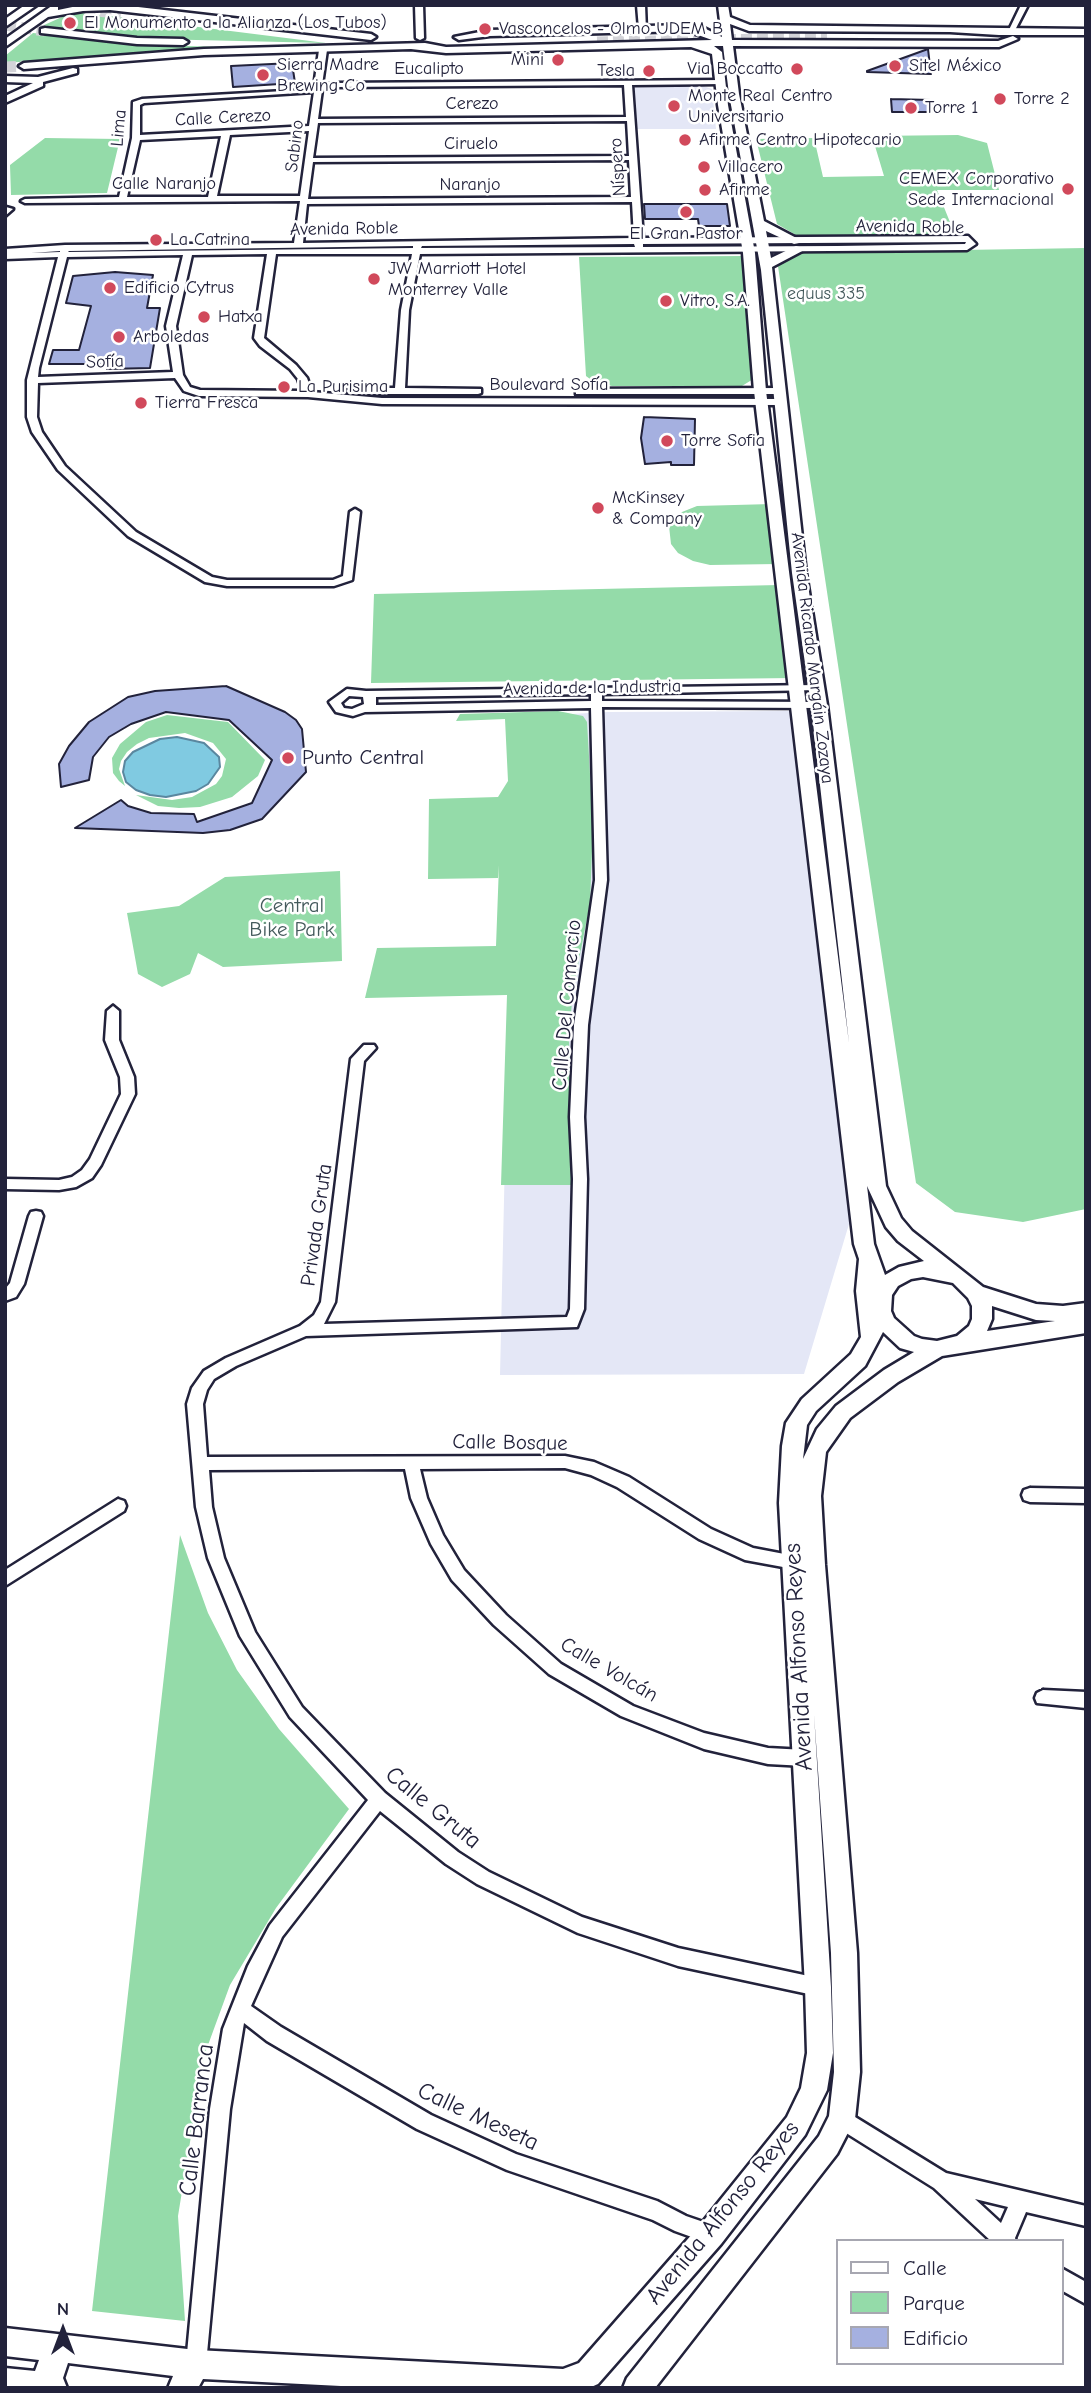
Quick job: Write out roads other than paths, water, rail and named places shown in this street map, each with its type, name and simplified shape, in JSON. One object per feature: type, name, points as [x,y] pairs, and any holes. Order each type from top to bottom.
[{"type":"main road","points":[[5,24],[32,5]]},
{"type":"main road","points":[[5,44],[61,5]]},
{"type":"main road","name":"Avenida Ricardo Margáin Zozaya","points":[[723,5],[726,43],[766,265],[779,397]]},
{"type":"main road","points":[[44,15],[99,7],[317,39],[359,37],[417,42],[596,38],[459,37]]},
{"type":"main road","points":[[691,44],[712,37],[725,24],[749,28],[956,29],[1086,41]]},
{"type":"main road","points":[[24,66],[195,53],[352,49],[489,33],[692,28],[726,43]]},
{"type":"main road","points":[[749,28],[743,31],[742,36],[760,43]]},
{"type":"main road","points":[[45,31],[137,41],[323,45],[352,49]]},
{"type":"main road","points":[[826,35],[1011,36],[1086,33]]},
{"type":"main road","points":[[417,42],[456,50],[726,43],[999,44],[1011,36]]},
{"type":"main road","name":"Avenida Ricardo Margáin Zozaya","points":[[691,44],[717,52],[747,245],[761,397],[867,1258],[882,1302]]},
{"type":"main road","points":[[5,79],[38,80],[82,69],[262,54],[279,50]]},
{"type":"main road","points":[[5,98],[82,69]]},
{"type":"main road","points":[[5,88],[10,90],[5,98]]},
{"type":"main road","points":[[758,223],[799,245]]},
{"type":"main road","points":[[766,265],[799,245]]},
{"type":"main road","points":[[867,1258],[866,1290],[870,1339]]},
{"type":"main road","points":[[1086,1311],[1063,1314],[1036,1312],[976,1293],[960,1279],[942,1271],[923,1269],[906,1272],[891,1281],[882,1302],[886,1323],[907,1342],[937,1349],[1086,1325]]},
{"type":"main road","points":[[963,1343],[977,1331],[982,1319],[982,1306],[976,1293]]},
{"type":"main road","name":"Avenida Alfonso Reyes","points":[[5,2342],[61,2349],[189,2376],[546,2384],[576,2380],[598,2362],[711,2234],[796,2126],[814,2090],[820,2053],[818,1987],[790,1503],[797,1423],[809,1405],[858,1360],[870,1339],[882,1302]]},
{"type":"main road","name":"Avenida Alfonso Reyes","points":[[637,2388],[828,2145],[842,2119],[847,2071],[844,1953],[814,1565],[810,1496],[812,1468],[815,1452],[824,1435],[843,1412],[891,1376],[937,1349]]},
{"type":"main road","points":[[5,2382],[51,2387],[50,2367],[61,2349]]},
{"type":"street","points":[[417,42],[419,5]]},
{"type":"street","points":[[641,5],[643,29]]},
{"type":"street","points":[[1011,36],[1025,5]]},
{"type":"street","name":"Sabino","points":[[298,246],[323,50]]},
{"type":"street","name":"Eucalipto","points":[[138,101],[318,89],[335,85],[721,82]]},
{"type":"street","name":"Níspero","points":[[628,83],[639,245]]},
{"type":"street","name":"Lima","points":[[123,200],[136,138],[138,101]]},
{"type":"street","name":"Cerezo","points":[[313,125],[631,119]]},
{"type":"street","name":"Calle Cerezo","points":[[136,138],[313,125]]},
{"type":"street","points":[[212,199],[226,133]]},
{"type":"street","name":"Ciruelo","points":[[309,160],[633,158]]},
{"type":"street","name":"Naranjo","points":[[304,200],[636,199]]},
{"type":"street","name":"Calle Naranjo","points":[[25,201],[304,200]]},
{"type":"street","name":"Avenida Roble","points":[[64,251],[417,251],[639,245],[896,244],[967,247],[972,244],[968,239],[896,244]]},
{"type":"street","name":"Avenida Roble","points":[[5,254],[298,246],[398,251]]},
{"type":"street","points":[[64,251],[43,326],[32,380],[31,401],[37,432],[61,468],[132,534],[200,576],[227,583],[343,581],[348,578],[350,572],[355,512]]},
{"type":"street","points":[[272,251],[260,338],[263,344],[293,367],[314,394]]},
{"type":"street","points":[[400,391],[405,310],[417,251]]},
{"type":"street","points":[[180,379],[171,326],[188,252]]},
{"type":"street","name":"Boulevard Sofía","points":[[180,379],[187,389],[199,393],[314,394],[382,401],[779,397]]},
{"type":"street","name":"Sofía","points":[[32,380],[180,379]]},
{"type":"street","name":"Boulevard Sofía","points":[[314,394],[400,391],[761,397]]},
{"type":"street","name":"Avenida Ricardo Margáin Zozaya","points":[[779,397],[876,1185],[893,1222],[905,1236],[960,1279]]},
{"type":"street","name":"Avenida de la Industria","points":[[817,696],[596,697],[347,692],[335,702],[336,706],[346,712],[596,697],[798,696],[817,696]]},
{"type":"street","points":[[366,694],[371,702],[366,709]]},
{"type":"street","name":"Calle Del Comercio","points":[[305,1330],[572,1323],[577,1308],[580,1179],[577,1118],[581,1025],[602,872],[596,697]]},
{"type":"street","points":[[5,1184],[59,1185],[76,1182],[87,1174],[96,1161],[128,1094],[127,1077],[112,1041],[113,1011]]},
{"type":"street","name":"Privada Gruta","points":[[201,1464],[195,1404],[200,1388],[209,1376],[231,1362],[305,1330],[319,1319],[328,1302],[358,1059],[369,1048]]},
{"type":"street","points":[[5,1295],[11,1293],[17,1284],[36,1216]]},
{"type":"street","name":"Calle Volcán","points":[[411,1462],[419,1498],[437,1539],[458,1574],[500,1620],[555,1670],[627,1712],[704,1741],[768,1756],[805,1758]]},
{"type":"street","name":"Calle Bosque","points":[[201,1464],[565,1462],[594,1469],[623,1482],[705,1534],[751,1555],[794,1562]]},
{"type":"street","name":"Calle Gruta","points":[[201,1464],[204,1507],[216,1558],[248,1636],[296,1712],[379,1799],[483,1878],[578,1924],[678,1957],[818,1987]]},
{"type":"street","points":[[1030,1495],[1086,1496]]},
{"type":"street","points":[[5,1579],[118,1506]]},
{"type":"street","points":[[1043,1698],[1086,1700]]},
{"type":"street","name":"Calle Barranca","points":[[189,2376],[224,2076],[232,2029],[255,1972],[276,1931],[379,1799]]},
{"type":"street","name":"Calle Meseta","points":[[241,2010],[274,2034],[424,2122],[514,2164],[657,2211],[681,2224],[711,2234]]},
{"type":"street","points":[[842,2119],[941,2181],[1004,2239]]},
{"type":"street","points":[[941,2181],[1086,2216]]},
{"type":"street","points":[[1005,2239],[1021,2200]]},
{"type":"street","points":[[1063,2279],[1086,2294]]},
{"type":"water","points":[[177,737],[204,743],[219,757],[220,767],[208,784],[196,791],[166,797],[136,790],[126,782],[123,772],[125,761],[133,752],[160,739]]},
{"type":"tunnel","points":[[53,5],[121,14]]},
{"type":"tunnel","points":[[5,25],[45,31]]},
{"type":"tunnel","points":[[597,42],[827,38]]},
{"type":"tunnel","points":[[5,67],[24,66]]},
{"type":"place","name":"El Monumento a la Alianza (Los Tubos)","points":[[70,23]]},
{"type":"place","name":"Vasconcelos - Olmo UDEM B","points":[[485,29]]},
{"type":"place","name":"Mini","points":[[558,60]]},
{"type":"place","name":"Sitel México","points":[[895,66]]},
{"type":"place","name":"Via Boccatto","points":[[797,69]]},
{"type":"place","name":"Tesla","points":[[649,71]]},
{"type":"place","name":"Sierra Madre Brewing Co","points":[[263,75]]},
{"type":"place","name":"Torre 2","points":[[1000,99]]},
{"type":"place","name":"Monte Real Centro Universitario","points":[[674,106]]},
{"type":"place","name":"Torre 1","points":[[911,108]]},
{"type":"place","name":"Afirme Centro Hipotecario","points":[[685,140]]},
{"type":"place","name":"Villacero","points":[[704,167]]},
{"type":"place","name":"CEMEX Corporativo Sede Internacional","points":[[1068,189]]},
{"type":"place","name":"Afirme","points":[[705,190]]},
{"type":"place","name":"El Gran Pastor","points":[[686,212]]},
{"type":"place","name":"La Catrina","points":[[156,240]]},
{"type":"place","name":"JW Marriott Hotel Monterrey Valle","points":[[374,279]]},
{"type":"place","name":"Edificio Cytrus","points":[[110,288]]},
{"type":"place","name":"Vitro, S.A.","points":[[666,301]]},
{"type":"place","name":"Hatxa","points":[[204,317]]},
{"type":"place","name":"Arboledas","points":[[119,337]]},
{"type":"place","name":"La Purisima","points":[[284,387]]},
{"type":"place","name":"Tierra Fresca","points":[[141,403]]},
{"type":"place","name":"Torre Sofia","points":[[667,441]]},
{"type":"place","name":"McKinsey & Company","points":[[598,508]]},
{"type":"place","name":"Punto Central","points":[[288,758]]},
{"type":"park label","name":"equus 335","points":[[826,294]]},
{"type":"park label","name":"Central Bike Park","points":[[292,918]]}]
